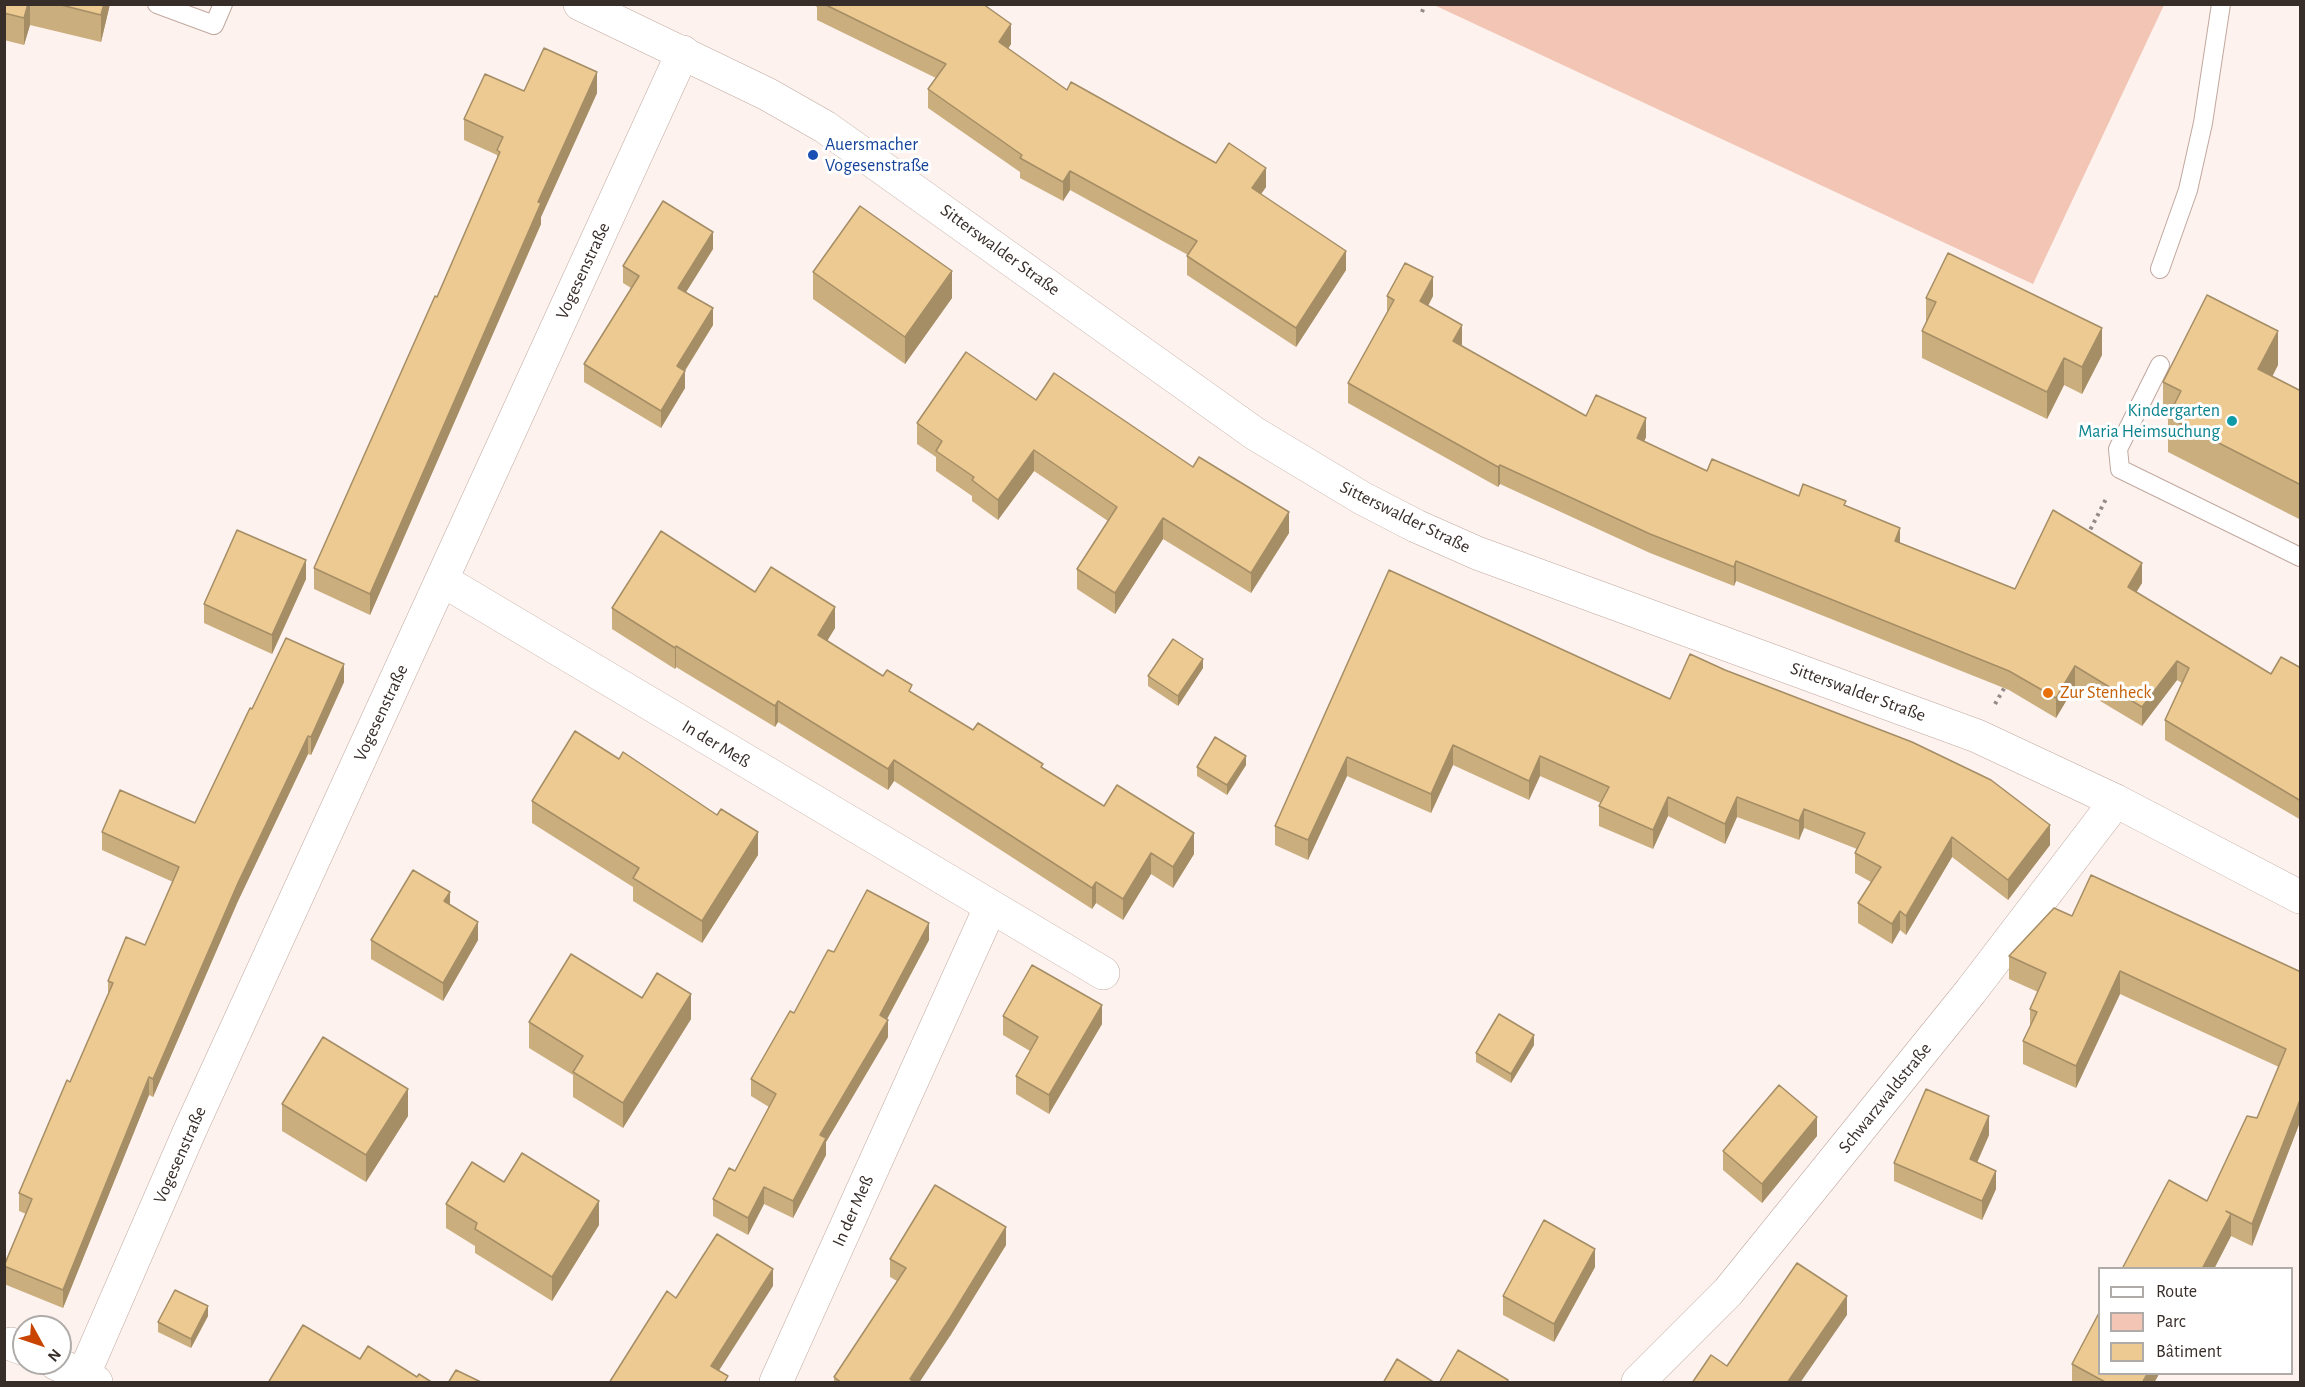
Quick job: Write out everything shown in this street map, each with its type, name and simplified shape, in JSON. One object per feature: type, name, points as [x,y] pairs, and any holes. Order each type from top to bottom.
[{"type":"street","name":"Sitterswalder Straße","points":[[579,4],[683,52],[767,94],[825,127],[1254,433],[1362,498],[1416,526],[1477,553],[1977,736],[2116,801],[2301,897]]},
{"type":"street","name":"Vogesenstraße","points":[[78,1374],[683,52]]},
{"type":"street","name":"In der Meß","points":[[442,580],[990,908],[1103,973]]},
{"type":"street","name":"Schwarzwaldstraße","points":[[1638,1383],[1728,1292],[1971,992],[2116,801]]},
{"type":"street","name":"In der Meß","points":[[776,1383],[990,908]]},
{"type":"lane","points":[[157,4],[214,24],[223,4]]},
{"type":"lane","points":[[2160,269],[2188,190],[2203,123],[2221,4]]},
{"type":"lane","points":[[2160,365],[2118,449],[2120,469],[2301,557]]},
{"type":"path","points":[[1422,12],[1425,4]]},
{"type":"path","points":[[2087,536],[2092,526]]},
{"type":"path","points":[[1977,736],[2006,684]]},
{"type":"green space","points":[[1434,5],[2164,5],[2033,284]]},
{"type":"building","points":[[4,4],[28,4],[24,18],[4,13]]},
{"type":"building","points":[[57,4],[104,4],[101,15]]},
{"type":"building","points":[[824,4],[983,4],[1011,24],[999,42],[1067,90],[1071,82],[1216,163],[1229,143],[1266,168],[1252,188],[1346,251],[1296,328],[1187,256],[1197,241],[1070,171],[1063,182],[1020,158],[1022,155],[928,89],[946,64]]},
{"type":"building","points":[[544,48],[597,72],[538,202],[541,203],[370,594],[314,568],[500,152],[497,150],[503,137],[464,119],[485,74],[524,91]]},
{"type":"building","points":[[663,201],[713,232],[678,288],[713,308],[677,366],[685,371],[661,411],[584,364],[639,276],[623,266]]},
{"type":"building","points":[[860,206],[952,271],[905,337],[813,272]]},
{"type":"building","points":[[1948,253],[2102,328],[2082,367],[2064,358],[2047,392],[1922,331],[1936,302],[1926,298]]},
{"type":"building","points":[[1405,263],[1433,277],[1420,301],[1462,325],[1453,341],[1586,416],[1596,395],[1646,418],[1637,438],[1707,471],[1712,459],[1799,496],[1803,484],[1846,501],[1844,505],[1900,528],[1895,541],[2015,589],[2053,510],[2142,563],[2128,587],[2271,674],[2281,657],[2301,668],[2301,801],[2165,720],[2189,668],[2177,661],[2142,707],[2075,666],[2056,698],[2009,671],[1736,561],[1734,567],[1650,534],[1500,465],[1498,467],[1348,383],[1394,300],[1387,296]]},
{"type":"building","name":"Kindergarten Maria Heimsuchung","points":[[2207,295],[2278,331],[2258,369],[2301,391],[2301,485],[2168,417],[2181,391],[2163,382]]},
{"type":"building","points":[[966,352],[1036,400],[1054,373],[1193,467],[1199,457],[1289,512],[1251,573],[1163,518],[1115,593],[1077,569],[1117,507],[1034,450],[998,500],[972,480],[974,477],[936,451],[942,441],[917,423]]},
{"type":"building","points":[[237,530],[306,560],[272,635],[204,604]]},
{"type":"building","points":[[661,531],[755,592],[771,567],[835,607],[818,635],[883,676],[887,670],[912,685],[909,691],[973,730],[978,723],[1043,764],[1041,767],[1104,806],[1117,785],[1194,833],[1173,867],[1151,853],[1123,899],[1096,882],[1092,888],[894,760],[888,769],[778,701],[775,706],[676,646],[675,648],[612,608]]},
{"type":"building","points":[[1389,570],[1670,699],[1690,654],[1725,670],[1912,742],[1991,780],[2050,825],[2008,880],[1952,837],[1906,916],[1900,911],[1892,924],[1858,903],[1881,867],[1855,853],[1865,833],[1804,809],[1799,821],[1737,797],[1725,824],[1668,797],[1653,830],[1599,806],[1609,787],[1540,756],[1529,781],[1453,745],[1431,794],[1347,757],[1308,840],[1275,826]]},
{"type":"building","points":[[286,638],[344,664],[311,737],[308,736],[238,883],[153,1079],[149,1077],[63,1290],[4,1266],[32,1199],[19,1193],[67,1080],[70,1082],[113,983],[108,981],[126,937],[145,945],[179,867],[102,832],[120,790],[195,823]]},
{"type":"building","points":[[1173,639],[1203,659],[1178,696],[1148,676]]},
{"type":"building","points":[[575,731],[619,759],[623,752],[717,815],[721,809],[758,832],[702,921],[633,878],[639,868],[532,801]]},
{"type":"building","points":[[1215,737],[1246,756],[1227,785],[1197,767]]},
{"type":"building","points":[[413,870],[450,892],[444,901],[478,922],[443,983],[371,940]]},
{"type":"building","points":[[2091,875],[2301,972],[2301,1100],[2252,1224],[2226,1211],[2231,1214],[2203,1267],[2123,1267],[2169,1180],[2207,1201],[2247,1116],[2257,1118],[2286,1049],[2120,971],[2076,1066],[2023,1041],[2037,1012],[2030,1009],[2046,973],[2009,956],[2054,908],[2072,916]]},
{"type":"building","points":[[867,890],[929,923],[880,1015],[888,1020],[820,1135],[826,1138],[793,1201],[764,1187],[748,1218],[713,1199],[729,1168],[735,1171],[776,1094],[751,1079],[790,1011],[794,1013],[828,950],[834,952]]},
{"type":"building","points":[[571,954],[642,998],[657,973],[691,994],[623,1103],[573,1072],[583,1056],[529,1022]]},
{"type":"building","points":[[1032,965],[1102,1005],[1049,1095],[1016,1076],[1038,1037],[1003,1016]]},
{"type":"building","points":[[1499,1014],[1534,1035],[1511,1074],[1476,1053]]},
{"type":"building","points":[[323,1037],[408,1089],[366,1155],[282,1104]]},
{"type":"building","points":[[1779,1085],[1817,1117],[1762,1184],[1723,1151]]},
{"type":"building","points":[[1926,1089],[1989,1116],[1970,1159],[1996,1171],[1982,1201],[1894,1163]]},
{"type":"building","points":[[522,1153],[599,1201],[552,1277],[475,1229],[477,1223],[446,1204],[472,1162],[504,1182]]},
{"type":"building","points":[[935,1185],[1006,1227],[910,1379],[915,1383],[842,1383],[834,1377],[906,1268],[890,1259]]},
{"type":"building","points":[[1544,1220],[1595,1249],[1554,1324],[1503,1296]]},
{"type":"building","points":[[717,1234],[773,1269],[711,1366],[728,1376],[724,1383],[609,1383],[667,1291],[676,1298]]},
{"type":"building","points":[[1797,1263],[1847,1296],[1787,1383],[1692,1383],[1711,1355],[1727,1366]]},
{"type":"building","points":[[175,1290],[208,1306],[191,1339],[158,1322]]},
{"type":"building","points":[[2098,1315],[2098,1375],[2146,1375],[2142,1383],[2107,1383],[2072,1364]]},
{"type":"building","points":[[303,1325],[360,1359],[368,1346],[417,1377],[419,1374],[433,1383],[268,1383]]},
{"type":"building","points":[[1458,1350],[1508,1380],[1507,1383],[1439,1383]]},
{"type":"building","points":[[1397,1359],[1435,1383],[1383,1383]]},
{"type":"building","points":[[456,1370],[483,1383],[448,1383]]},
{"type":"place","name":"Auersmacher Vogesenstraße","points":[[813,155]]},
{"type":"place","name":"Kindergarten Maria Heimsuchung","points":[[2232,421]]},
{"type":"place","name":"Zur Stenheck","points":[[2048,693]]}]
